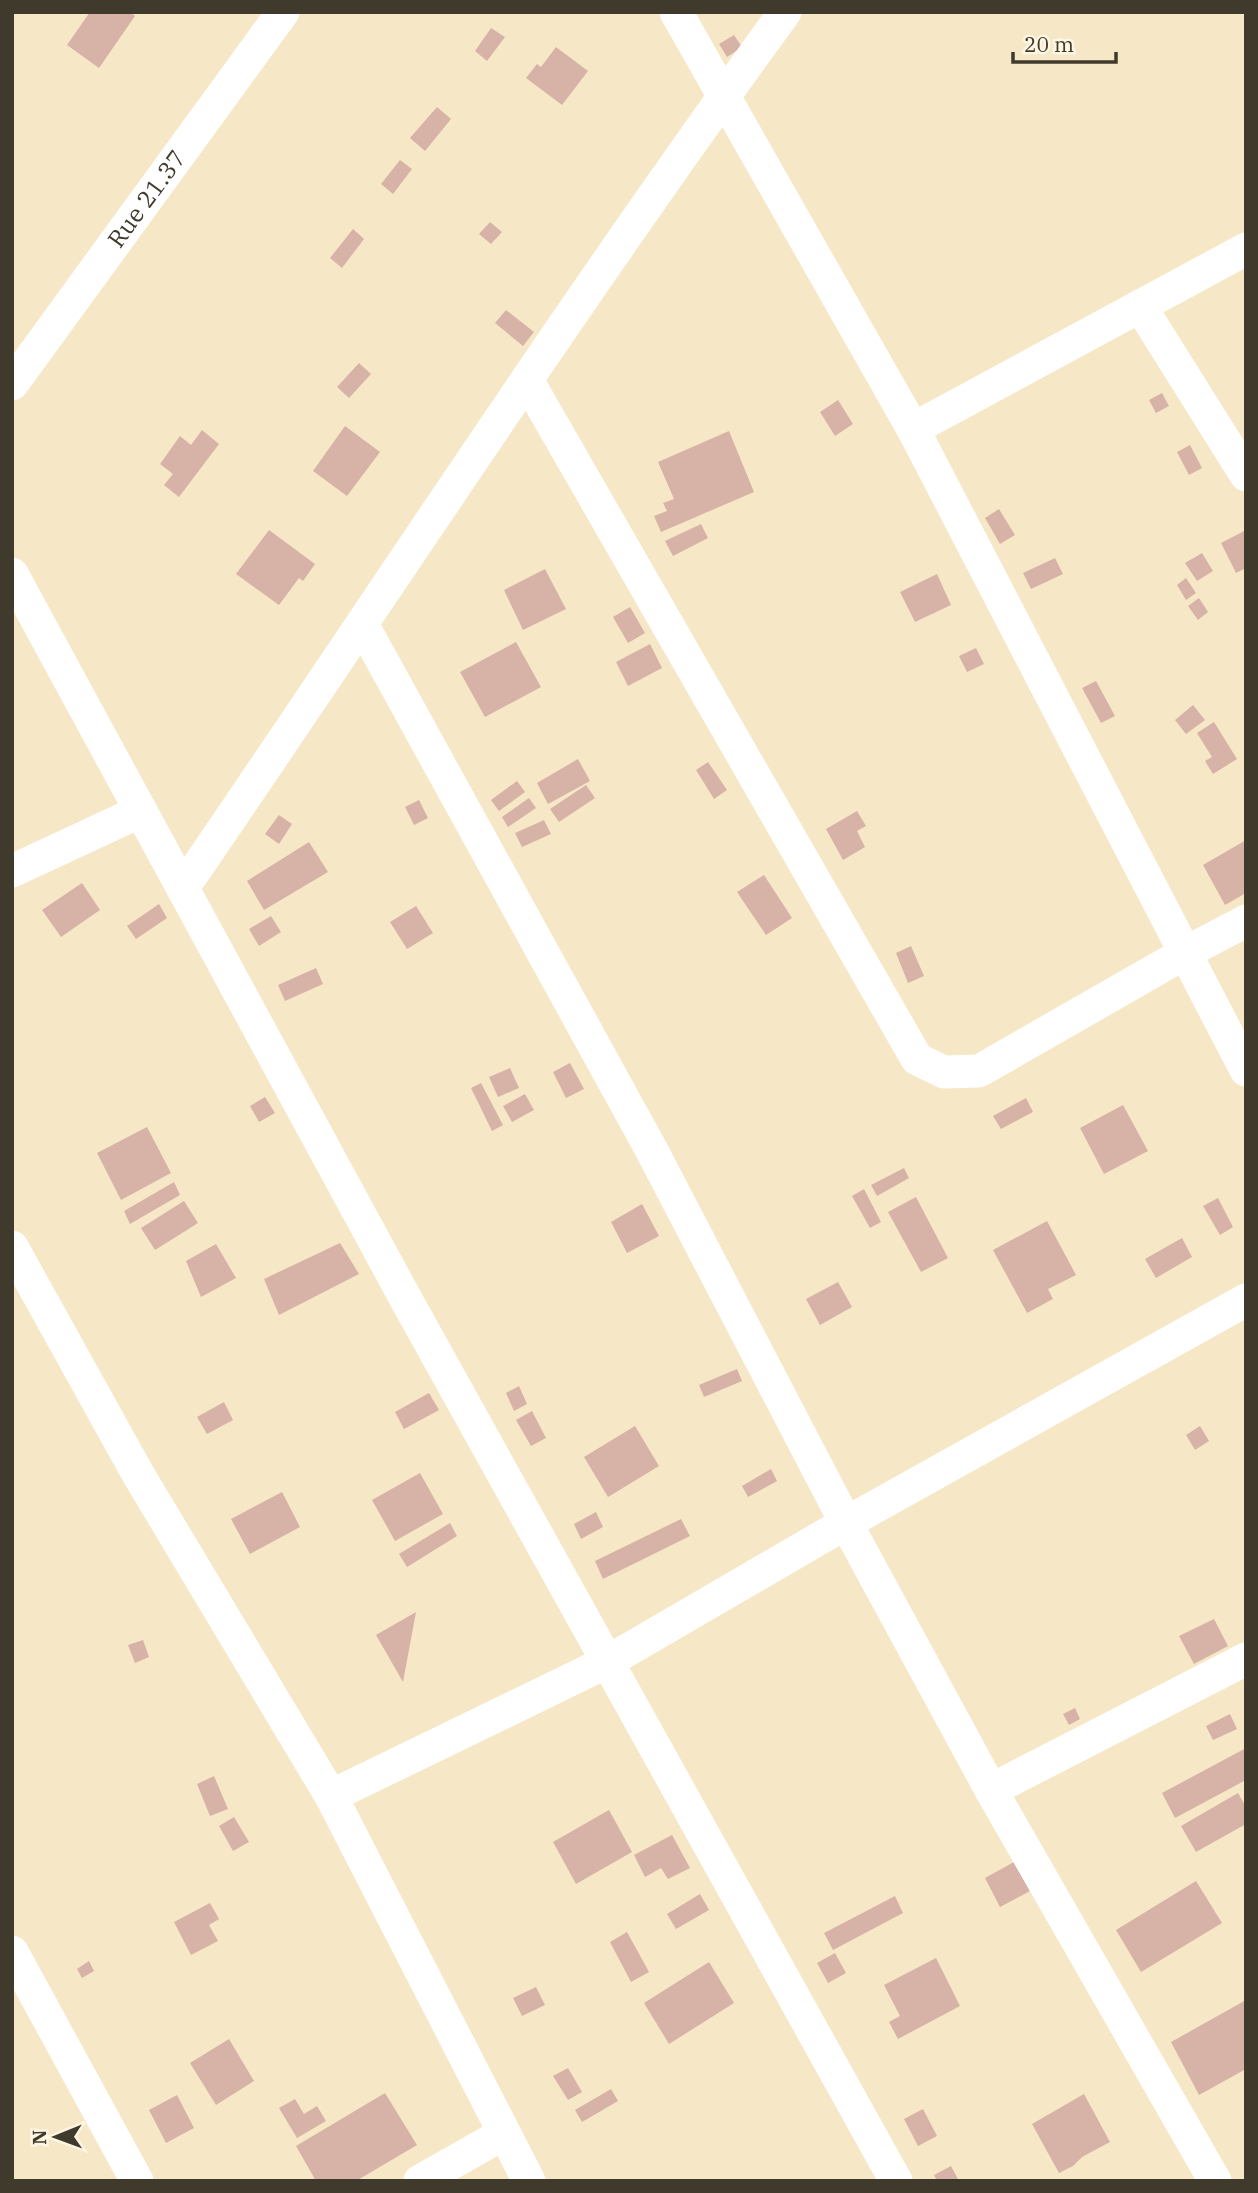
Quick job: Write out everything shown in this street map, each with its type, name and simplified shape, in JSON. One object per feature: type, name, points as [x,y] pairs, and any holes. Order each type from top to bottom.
[{"type":"street","name":"Rue 21.37","points":[[12,384],[283,12]]},
{"type":"street","points":[[676,12],[913,429],[1246,1070]]},
{"type":"street","points":[[183,888],[527,380],[785,12]]},
{"type":"street","points":[[913,429],[1246,249]]},
{"type":"street","points":[[1140,306],[1246,475]]},
{"type":"street","points":[[527,380],[917,1059],[944,1072],[979,1071],[1246,921]]},
{"type":"street","points":[[12,574],[408,1303],[896,2181]]},
{"type":"street","points":[[362,624],[652,1149],[846,1523],[992,1790],[1215,2181]]},
{"type":"street","points":[[12,871],[141,811]]},
{"type":"street","points":[[12,1247],[138,1474],[331,1796],[529,2181]]},
{"type":"street","points":[[331,1796],[607,1662],[846,1523],[1246,1300]]},
{"type":"street","points":[[992,1790],[1246,1659]]},
{"type":"street","points":[[12,1952],[136,2181]]},
{"type":"street","points":[[420,2181],[503,2134]]},
{"type":"building","points":[[90,12],[130,12],[135,16],[99,68],[67,45]]},
{"type":"building","points":[[491,28],[505,37],[487,61],[475,51]]},
{"type":"building","points":[[734,35],[742,47],[727,57],[719,44]]},
{"type":"building","points":[[556,47],[588,71],[562,105],[526,78],[537,64],[541,67]]},
{"type":"building","points":[[437,107],[451,119],[425,151],[410,138]]},
{"type":"building","points":[[400,160],[412,169],[393,194],[381,184]]},
{"type":"building","points":[[490,222],[502,232],[491,244],[479,234]]},
{"type":"building","points":[[353,229],[364,239],[342,268],[330,258]]},
{"type":"building","points":[[506,310],[534,332],[523,346],[495,323]]},
{"type":"building","points":[[359,363],[371,374],[349,398],[337,387]]},
{"type":"building","points":[[1162,393],[1169,406],[1156,413],[1149,400]]},
{"type":"building","points":[[838,400],[853,424],[835,436],[820,412]]},
{"type":"building","points":[[345,426],[380,452],[347,496],[313,471]]},
{"type":"building","points":[[202,430],[219,444],[179,497],[164,485],[173,474],[160,464],[180,436],[191,445]]},
{"type":"building","points":[[729,431],[754,492],[661,532],[654,516],[667,511],[663,503],[674,499],[658,462]]},
{"type":"building","points":[[1190,445],[1202,468],[1189,475],[1177,452]]},
{"type":"building","points":[[999,509],[1015,535],[1000,544],[985,518]]},
{"type":"building","points":[[701,524],[708,538],[673,556],[665,541]]},
{"type":"building","points":[[269,530],[315,564],[303,581],[299,578],[279,605],[236,574]]},
{"type":"building","points":[[1246,530],[1246,568],[1236,573],[1221,543]]},
{"type":"building","points":[[1202,553],[1213,571],[1197,581],[1185,563]]},
{"type":"building","points":[[1055,558],[1063,574],[1031,589],[1023,573]]},
{"type":"building","points":[[545,569],[566,609],[523,630],[504,590]]},
{"type":"building","points":[[937,574],[951,605],[915,622],[900,592]]},
{"type":"building","points":[[1186,578],[1196,593],[1186,600],[1177,585]]},
{"type":"building","points":[[1199,598],[1208,612],[1198,620],[1188,606]]},
{"type":"building","points":[[630,607],[645,633],[628,643],[613,617]]},
{"type":"building","points":[[516,642],[541,687],[485,717],[460,672]]},
{"type":"building","points":[[650,644],[662,668],[628,686],[616,662]]},
{"type":"building","points":[[976,648],[984,664],[967,672],[959,656]]},
{"type":"building","points":[[1096,681],[1115,716],[1101,723],[1082,688]]},
{"type":"building","points":[[1193,705],[1205,720],[1186,734],[1175,720]]},
{"type":"building","points":[[1214,722],[1237,759],[1213,774],[1205,761],[1212,757],[1197,733]]},
{"type":"building","points":[[578,759],[590,781],[548,804],[537,783]]},
{"type":"building","points":[[708,762],[727,790],[714,799],[696,770]]},
{"type":"building","points":[[517,781],[525,792],[499,811],[491,800]]},
{"type":"building","points":[[586,785],[595,798],[559,822],[550,809]]},
{"type":"building","points":[[529,798],[536,808],[508,827],[502,817]]},
{"type":"building","points":[[419,800],[428,818],[414,825],[405,807]]},
{"type":"building","points":[[857,811],[866,826],[857,831],[865,847],[843,860],[826,829]]},
{"type":"building","points":[[279,815],[292,824],[279,844],[265,834]]},
{"type":"building","points":[[544,820],[551,834],[522,847],[515,833]]},
{"type":"building","points":[[1246,840],[1246,893],[1225,905],[1203,865]]},
{"type":"building","points":[[309,842],[328,872],[264,910],[247,881]]},
{"type":"building","points":[[764,875],[792,918],[766,935],[737,892]]},
{"type":"building","points":[[82,883],[100,910],[61,937],[42,910]]},
{"type":"building","points":[[159,904],[167,918],[136,939],[127,926]]},
{"type":"building","points":[[416,906],[433,933],[407,949],[390,922]]},
{"type":"building","points":[[271,916],[281,932],[259,946],[249,929]]},
{"type":"building","points":[[911,946],[924,976],[908,983],[896,953]]},
{"type":"building","points":[[316,968],[323,984],[285,1001],[278,985]]},
{"type":"building","points":[[570,1063],[584,1089],[566,1098],[553,1072]]},
{"type":"building","points":[[510,1068],[519,1088],[498,1097],[489,1077]]},
{"type":"building","points":[[481,1083],[503,1125],[492,1131],[471,1088]]},
{"type":"building","points":[[525,1094],[534,1110],[512,1122],[503,1106]]},
{"type":"building","points":[[265,1097],[275,1113],[259,1122],[250,1106]]},
{"type":"building","points":[[1026,1098],[1033,1112],[1001,1129],[993,1116]]},
{"type":"building","points":[[1123,1105],[1148,1151],[1104,1174],[1080,1128]]},
{"type":"building","points":[[147,1127],[171,1173],[121,1200],[97,1153]]},
{"type":"building","points":[[904,1168],[909,1178],[877,1196],[871,1185]]},
{"type":"building","points":[[174,1182],[180,1195],[130,1224],[124,1211]]},
{"type":"building","points":[[864,1189],[881,1222],[870,1228],[852,1196]]},
{"type":"building","points":[[916,1197],[948,1258],[921,1272],[888,1212]]},
{"type":"building","points":[[1218,1198],[1233,1227],[1220,1235],[1203,1206]]},
{"type":"building","points":[[184,1201],[198,1223],[155,1250],[141,1228]]},
{"type":"building","points":[[642,1204],[659,1236],[627,1253],[611,1222]]},
{"type":"building","points":[[1047,1221],[1076,1275],[1048,1289],[1053,1299],[1027,1313],[993,1250]]},
{"type":"building","points":[[1182,1238],[1192,1257],[1156,1278],[1145,1259]]},
{"type":"building","points":[[340,1243],[359,1274],[279,1315],[264,1279]]},
{"type":"building","points":[[216,1244],[236,1278],[201,1297],[186,1261]]},
{"type":"building","points":[[838,1282],[852,1307],[820,1325],[806,1299]]},
{"type":"building","points":[[737,1369],[742,1381],[704,1397],[699,1385]]},
{"type":"building","points":[[519,1386],[527,1404],[514,1411],[506,1393]]},
{"type":"building","points":[[429,1393],[439,1410],[404,1429],[395,1412]]},
{"type":"building","points":[[224,1402],[233,1420],[207,1434],[197,1417]]},
{"type":"building","points":[[532,1411],[546,1438],[531,1446],[516,1420]]},
{"type":"building","points":[[635,1426],[659,1466],[608,1497],[584,1457]]},
{"type":"building","points":[[1200,1426],[1209,1441],[1195,1450],[1186,1435]]},
{"type":"building","points":[[771,1469],[777,1481],[748,1497],[742,1486]]},
{"type":"building","points":[[420,1473],[443,1514],[395,1541],[372,1500]]},
{"type":"building","points":[[282,1492],[300,1527],[250,1554],[231,1519]]},
{"type":"building","points":[[596,1512],[603,1527],[581,1539],[574,1524]]},
{"type":"building","points":[[681,1519],[690,1536],[603,1579],[595,1561]]},
{"type":"building","points":[[450,1523],[457,1536],[407,1567],[399,1554]]},
{"type":"building","points":[[416,1612],[403,1682],[376,1635]]},
{"type":"building","points":[[1214,1619],[1228,1646],[1194,1664],[1179,1636]]},
{"type":"building","points":[[143,1640],[149,1657],[135,1663],[128,1645]]},
{"type":"building","points":[[1075,1708],[1080,1719],[1069,1725],[1063,1714]]},
{"type":"building","points":[[1230,1714],[1237,1729],[1213,1740],[1206,1726]]},
{"type":"building","points":[[1246,1748],[1246,1780],[1175,1818],[1162,1793]]},
{"type":"building","points":[[214,1776],[228,1809],[210,1816],[197,1784]]},
{"type":"building","points":[[1238,1793],[1246,1807],[1246,1824],[1196,1852],[1181,1826]]},
{"type":"building","points":[[609,1810],[632,1852],[576,1884],[553,1842]]},
{"type":"building","points":[[234,1817],[249,1842],[233,1851],[219,1826]]},
{"type":"building","points":[[672,1835],[690,1868],[668,1879],[661,1868],[645,1877],[634,1855]]},
{"type":"building","points":[[1014,1862],[1030,1891],[1000,1907],[985,1878]]},
{"type":"building","points":[[1196,1881],[1222,1923],[1141,1972],[1116,1930]]},
{"type":"building","points":[[700,1894],[709,1910],[676,1929],[667,1914]]},
{"type":"building","points":[[895,1896],[903,1913],[833,1950],[824,1933]]},
{"type":"building","points":[[210,1903],[219,1919],[209,1925],[218,1941],[191,1955],[174,1922]]},
{"type":"building","points":[[627,1932],[649,1972],[631,1982],[610,1942]]},
{"type":"building","points":[[835,1953],[846,1973],[828,1983],[817,1963]]},
{"type":"building","points":[[936,1958],[960,2006],[898,2039],[889,2022],[900,2016],[884,1985]]},
{"type":"building","points":[[89,1961],[94,1971],[82,1978],[77,1969]]},
{"type":"building","points":[[709,1962],[734,2003],[669,2044],[644,2003]]},
{"type":"building","points":[[536,1987],[545,2005],[522,2016],[513,1998]]},
{"type":"building","points":[[1246,2000],[1246,2069],[1199,2095],[1171,2042]]},
{"type":"building","points":[[229,2039],[254,2081],[216,2105],[190,2063]]},
{"type":"building","points":[[568,2068],[582,2092],[568,2100],[553,2076]]},
{"type":"building","points":[[611,2089],[618,2101],[582,2122],[575,2110]]},
{"type":"building","points":[[385,2093],[417,2145],[356,2181],[316,2181],[296,2146]]},
{"type":"building","points":[[1084,2094],[1110,2142],[1059,2173],[1032,2124]]},
{"type":"building","points":[[177,2095],[194,2128],[166,2143],[149,2110]]},
{"type":"building","points":[[295,2099],[304,2114],[317,2106],[326,2121],[297,2138],[279,2108]]},
{"type":"building","points":[[923,2109],[937,2136],[918,2146],[904,2119]]},
{"type":"building","points":[[951,2166],[959,2181],[937,2181],[934,2175]]}]
